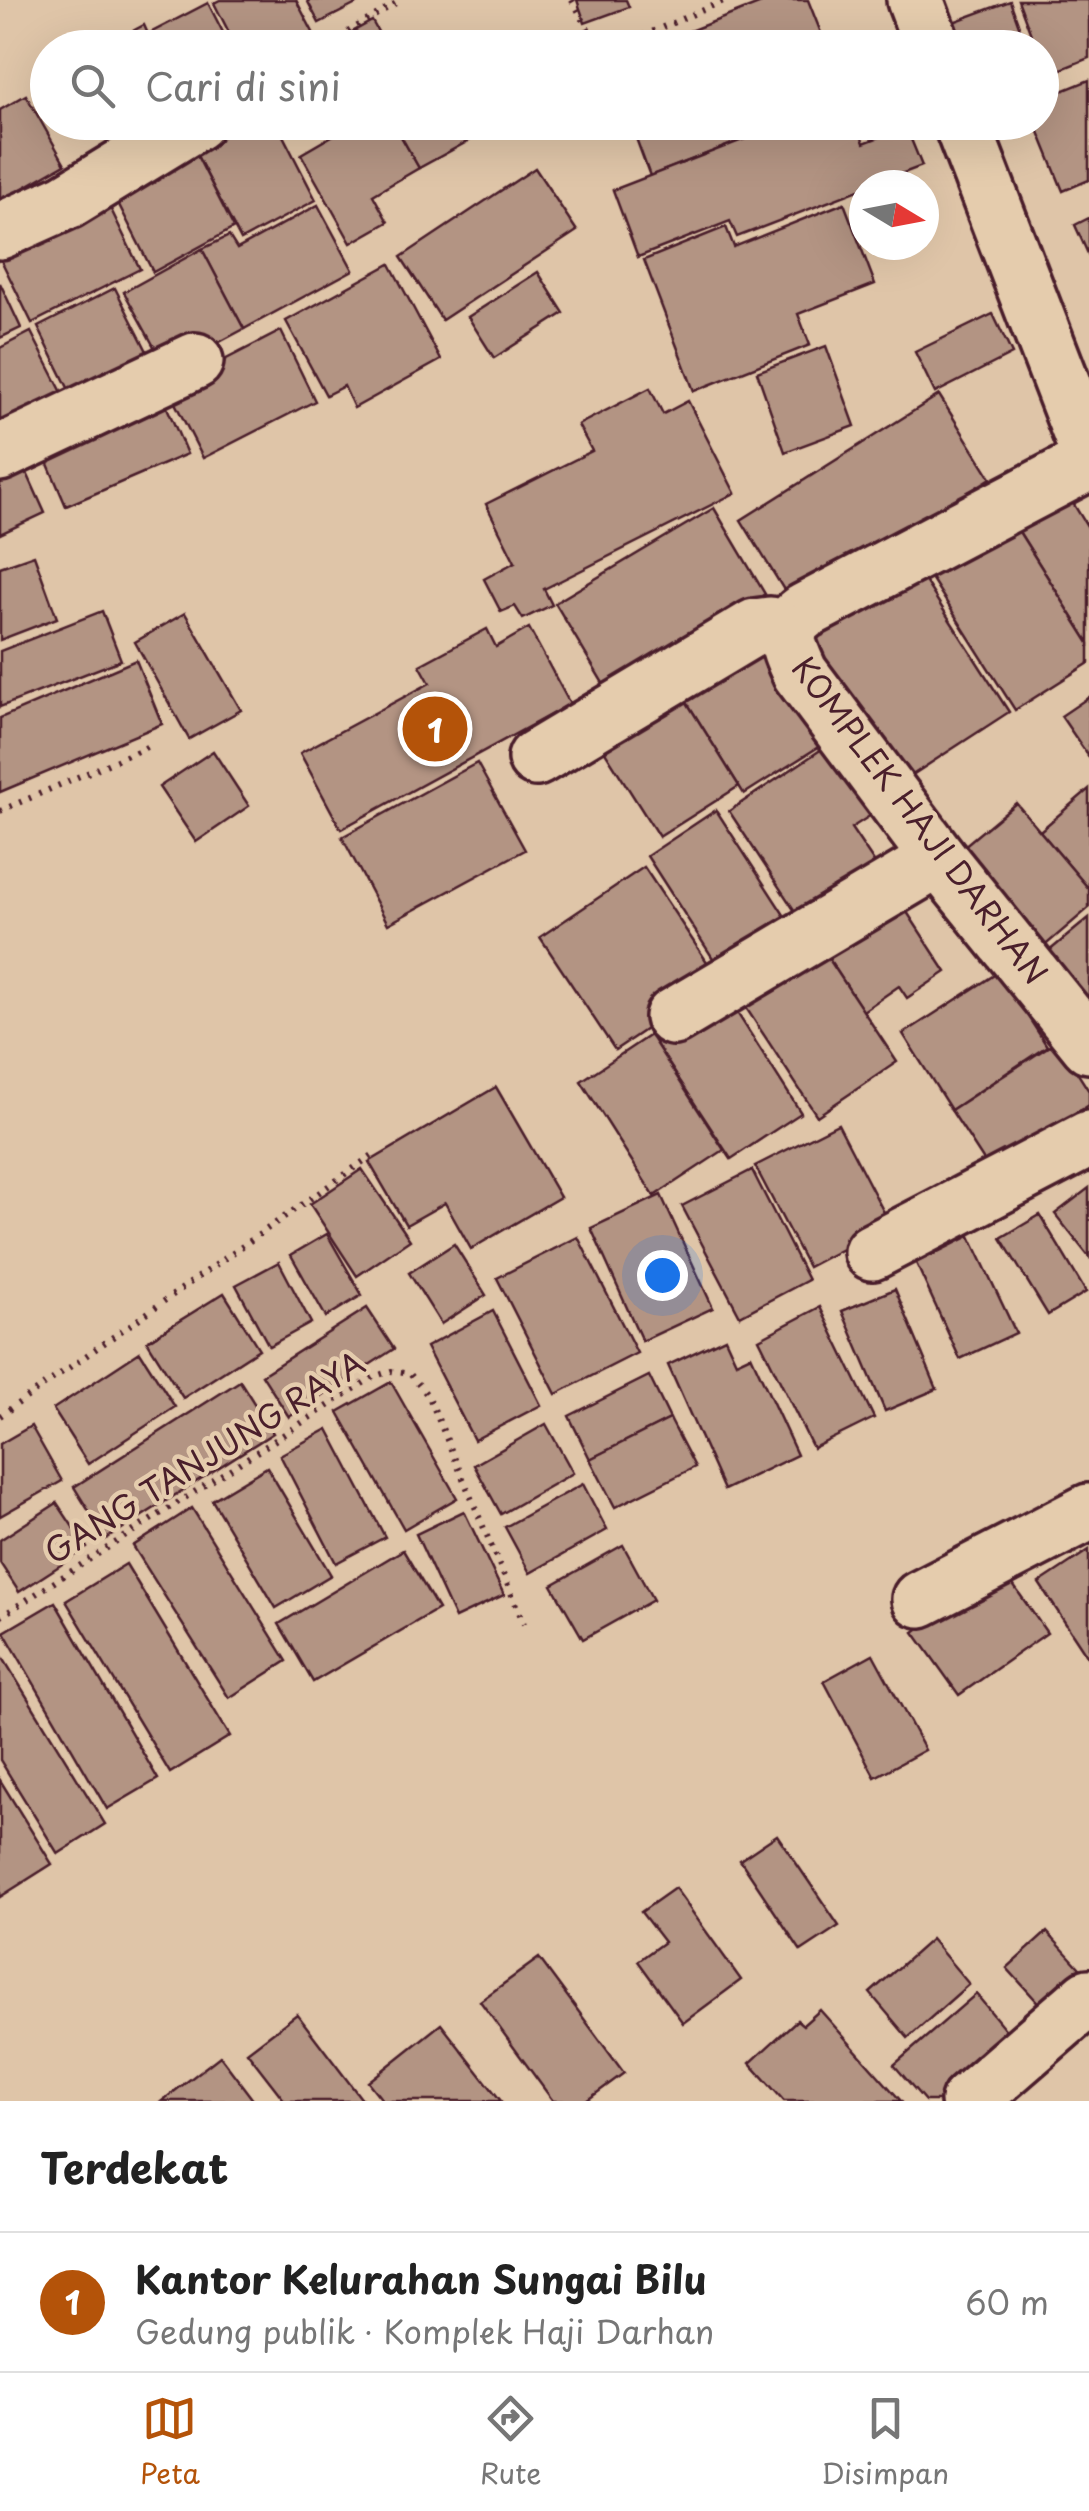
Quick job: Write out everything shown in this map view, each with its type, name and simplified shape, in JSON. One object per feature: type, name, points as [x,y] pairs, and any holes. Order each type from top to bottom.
[{"type":"street","points":[[915,0],[926,30]]},
{"type":"street","points":[[0,231],[67,201],[167,140]]},
{"type":"street","points":[[967,140],[1089,454]]},
{"type":"street","points":[[0,453],[195,361]]},
{"type":"street","name":"KOMPLEK HAJI DARHAN","points":[[1089,462],[805,612],[792,620],[788,633],[800,673],[939,859],[1089,1045]]},
{"type":"street","points":[[536,758],[755,627],[770,625],[788,633]]},
{"type":"street","points":[[673,1018],[939,859]]},
{"type":"street","points":[[872,1252],[1089,1139]]},
{"type":"street","points":[[920,1599],[1089,1512]]},
{"type":"street","points":[[969,2101],[1089,1997]]},
{"type":"path","points":[[351,30],[400,0]]},
{"type":"path","points":[[572,0],[589,30]]},
{"type":"path","points":[[656,30],[726,0]]},
{"type":"path","points":[[0,811],[151,745]]},
{"type":"path","points":[[0,1416],[374,1154]]},
{"type":"path","name":"GANG TANJUNG RAYA","points":[[0,1617],[374,1376],[391,1371],[410,1374],[429,1397],[524,1624]]},
{"type":"building","points":[[296,0],[312,30],[228,30],[214,3]]},
{"type":"building","points":[[307,0],[364,0],[319,23]]},
{"type":"building","points":[[577,0],[626,0],[629,7],[585,23]]},
{"type":"building","points":[[769,0],[808,0],[820,30],[692,30]]},
{"type":"building","points":[[1018,0],[1089,0],[1089,58],[1059,70],[1059,30],[1029,30]]},
{"type":"building","points":[[1010,1],[1020,30],[947,30],[945,25]]},
{"type":"building","points":[[208,3],[222,30],[156,30]]},
{"type":"building","points":[[372,21],[377,30],[356,30]]},
{"type":"building","points":[[1089,80],[1089,180],[1063,191],[1042,140],[1059,140],[1059,92]]},
{"type":"building","points":[[26,95],[30,102],[30,140],[51,140],[65,164],[0,201],[0,110]]},
{"type":"building","points":[[208,140],[285,140],[316,200],[241,240],[193,148]]},
{"type":"building","points":[[325,140],[403,140],[419,168],[373,195],[388,222],[351,243],[301,154]]},
{"type":"building","points":[[403,140],[470,140],[419,168]]},
{"type":"building","points":[[637,140],[743,140],[650,176]]},
{"type":"building","points":[[742,140],[911,140],[922,166],[911,170],[849,170],[849,194],[737,237],[730,221],[638,257],[613,190]]},
{"type":"building","points":[[193,148],[234,228],[153,272],[112,191]]},
{"type":"building","points":[[535,168],[577,231],[442,320],[401,257]]},
{"type":"building","points":[[102,191],[140,269],[32,323],[0,258]]},
{"type":"building","points":[[844,203],[849,216],[849,260],[866,260],[875,284],[798,314],[810,345],[694,391],[644,260],[726,227],[734,247]]},
{"type":"building","points":[[318,205],[353,270],[244,329],[202,249],[229,236],[237,249]]},
{"type":"building","points":[[1089,218],[1089,256],[1075,225]]},
{"type":"building","points":[[202,249],[244,329],[167,370],[124,292]]},
{"type":"building","points":[[390,264],[441,360],[354,408],[344,386],[326,395],[286,321]]},
{"type":"building","points":[[538,272],[564,313],[494,358],[468,317]]},
{"type":"building","points":[[0,283],[21,328],[0,338]]},
{"type":"building","points":[[115,288],[156,369],[78,408],[38,327]]},
{"type":"building","points":[[993,314],[1012,354],[935,393],[915,352]]},
{"type":"building","points":[[281,331],[315,401],[203,458],[168,389]]},
{"type":"building","points":[[31,332],[70,408],[0,444],[0,348]]},
{"type":"building","points":[[826,346],[855,426],[785,452],[757,372]]},
{"type":"building","points":[[650,388],[663,414],[688,401],[735,493],[544,589],[552,605],[523,619],[515,606],[501,612],[484,579],[515,562],[486,504],[592,451],[578,425]]},
{"type":"building","points":[[160,391],[187,454],[66,506],[39,443]]},
{"type":"building","points":[[939,395],[991,478],[792,603],[741,520]]},
{"type":"building","points":[[18,453],[45,513],[0,534],[0,461]]},
{"type":"building","points":[[1063,487],[1089,529],[1089,643],[1011,519]]},
{"type":"building","points":[[714,508],[765,594],[607,690],[555,603]]},
{"type":"building","points":[[1011,519],[1089,643],[1089,663],[1015,710],[928,573]]},
{"type":"building","points":[[34,555],[57,618],[0,640],[0,567]]},
{"type":"building","points":[[912,561],[1009,712],[900,783],[803,632]]},
{"type":"building","points":[[102,611],[121,660],[0,707],[0,651]]},
{"type":"building","points":[[185,613],[241,710],[189,739],[135,642]]},
{"type":"building","points":[[529,628],[570,704],[341,829],[300,753],[430,683],[420,665],[487,629],[496,647]]},
{"type":"building","points":[[757,638],[823,744],[744,794],[678,688]]},
{"type":"building","points":[[136,660],[162,724],[0,792],[0,718]]},
{"type":"building","points":[[678,688],[739,786],[659,837],[597,739]]},
{"type":"building","points":[[1089,697],[1089,757],[1061,716]]},
{"type":"building","points":[[831,743],[876,812],[851,828],[886,880],[808,931],[729,811]]},
{"type":"building","points":[[213,751],[249,806],[196,842],[159,787]]},
{"type":"building","points":[[477,763],[525,850],[388,924],[342,837]]},
{"type":"building","points":[[1089,789],[1089,889],[1040,831]]},
{"type":"building","points":[[1016,803],[1089,889],[1089,908],[1034,955],[951,857]]},
{"type":"building","points":[[716,810],[786,918],[716,963],[647,856]]},
{"type":"building","points":[[644,867],[719,980],[615,1050],[540,937]]},
{"type":"building","points":[[894,892],[946,972],[907,998],[899,986],[863,1011],[819,944]]},
{"type":"building","points":[[1089,918],[1089,1035],[1031,966]]},
{"type":"building","points":[[819,944],[897,1062],[817,1116],[739,997]]},
{"type":"building","points":[[999,972],[1047,1046],[951,1110],[903,1034]]},
{"type":"building","points":[[722,989],[801,1113],[731,1159],[650,1035]]},
{"type":"building","points":[[650,1035],[724,1150],[654,1196],[581,1081]]},
{"type":"building","points":[[1057,1041],[1089,1091],[1089,1105],[990,1170],[951,1110]]},
{"type":"building","points":[[496,1087],[560,1197],[471,1249],[445,1203],[406,1225],[369,1162]]},
{"type":"building","points":[[838,1124],[890,1224],[808,1267],[755,1166]]},
{"type":"building","points":[[362,1169],[410,1240],[357,1276],[310,1204]]},
{"type":"building","points":[[752,1170],[808,1280],[740,1316],[682,1206]]},
{"type":"building","points":[[1089,1188],[1089,1257],[1055,1214]]},
{"type":"building","points":[[661,1195],[713,1308],[642,1341],[591,1228]]},
{"type":"building","points":[[1040,1215],[1086,1292],[1048,1315],[1001,1238]]},
{"type":"building","points":[[327,1234],[362,1295],[326,1317],[291,1255]]},
{"type":"building","points":[[970,1236],[1016,1333],[960,1359],[916,1263]]},
{"type":"building","points":[[578,1237],[637,1353],[556,1394],[497,1278]]},
{"type":"building","points":[[454,1244],[486,1295],[441,1324],[409,1273]]},
{"type":"building","points":[[279,1262],[311,1323],[269,1346],[236,1285]]},
{"type":"building","points":[[895,1289],[937,1389],[885,1411],[842,1311]]},
{"type":"building","points":[[224,1293],[259,1349],[183,1398],[147,1341]]},
{"type":"building","points":[[820,1307],[874,1418],[813,1448],[759,1339]]},
{"type":"building","points":[[367,1308],[394,1349],[289,1417],[262,1375]]},
{"type":"building","points":[[493,1311],[541,1405],[474,1440],[426,1347]]},
{"type":"building","points":[[725,1338],[736,1362],[751,1355],[797,1455],[724,1490],[668,1365]]},
{"type":"building","points":[[140,1352],[175,1407],[88,1464],[53,1409]]},
{"type":"building","points":[[649,1376],[670,1419],[590,1459],[569,1416]]},
{"type":"building","points":[[240,1381],[273,1433],[106,1539],[74,1487]]},
{"type":"building","points":[[391,1382],[457,1498],[404,1529],[338,1412]]},
{"type":"building","points":[[670,1419],[695,1467],[615,1507],[590,1459]]},
{"type":"building","points":[[546,1424],[573,1473],[501,1514],[474,1465]]},
{"type":"building","points":[[31,1426],[62,1481],[0,1516],[0,1444]]},
{"type":"building","points":[[328,1429],[385,1537],[336,1563],[280,1455]]},
{"type":"building","points":[[267,1467],[331,1575],[276,1608],[212,1500]]},
{"type":"building","points":[[583,1484],[607,1530],[530,1573],[505,1527]]},
{"type":"building","points":[[57,1503],[87,1548],[19,1592],[0,1563],[0,1540]]},
{"type":"building","points":[[192,1508],[287,1661],[229,1698],[133,1546]]},
{"type":"building","points":[[464,1511],[504,1595],[455,1618],[416,1534]]},
{"type":"building","points":[[623,1545],[653,1600],[583,1639],[552,1585]]},
{"type":"building","points":[[403,1550],[438,1609],[313,1682],[279,1624]]},
{"type":"building","points":[[1089,1550],[1089,1659],[1039,1583]]},
{"type":"building","points":[[126,1564],[230,1736],[170,1773],[66,1601]]},
{"type":"building","points":[[1002,1569],[1047,1633],[959,1695],[914,1632]]},
{"type":"building","points":[[55,1602],[158,1779],[107,1809],[4,1632]]},
{"type":"building","points":[[0,1653],[105,1824],[58,1854],[0,1760]]},
{"type":"building","points":[[873,1654],[925,1750],[875,1777],[824,1681]]},
{"type":"building","points":[[0,1780],[52,1864],[0,1897]]},
{"type":"building","points":[[777,1835],[839,1926],[801,1951],[740,1860]]},
{"type":"building","points":[[675,1888],[741,1980],[683,2023],[638,1961],[664,1942],[641,1912]]},
{"type":"building","points":[[1047,1932],[1089,1978],[1053,2019],[1007,1968]]},
{"type":"building","points":[[931,1939],[969,1984],[908,2038],[870,1993]]},
{"type":"building","points":[[539,1958],[624,2073],[586,2101],[553,2101],[480,2001]]},
{"type":"building","points":[[976,1994],[1015,2041],[945,2101],[925,2101],[894,2065]]},
{"type":"building","points":[[820,2010],[901,2101],[784,2101],[750,2063],[797,2020],[803,2025]]},
{"type":"building","points":[[297,2014],[363,2101],[285,2101],[247,2052]]},
{"type":"building","points":[[441,2024],[501,2101],[383,2101],[368,2082]]},
{"type":"building","points":[[220,2056],[254,2101],[162,2101]]},
{"type":"place","name":"Kantor Kelurahan Sungai Bilu","points":[[435,729]]}]
